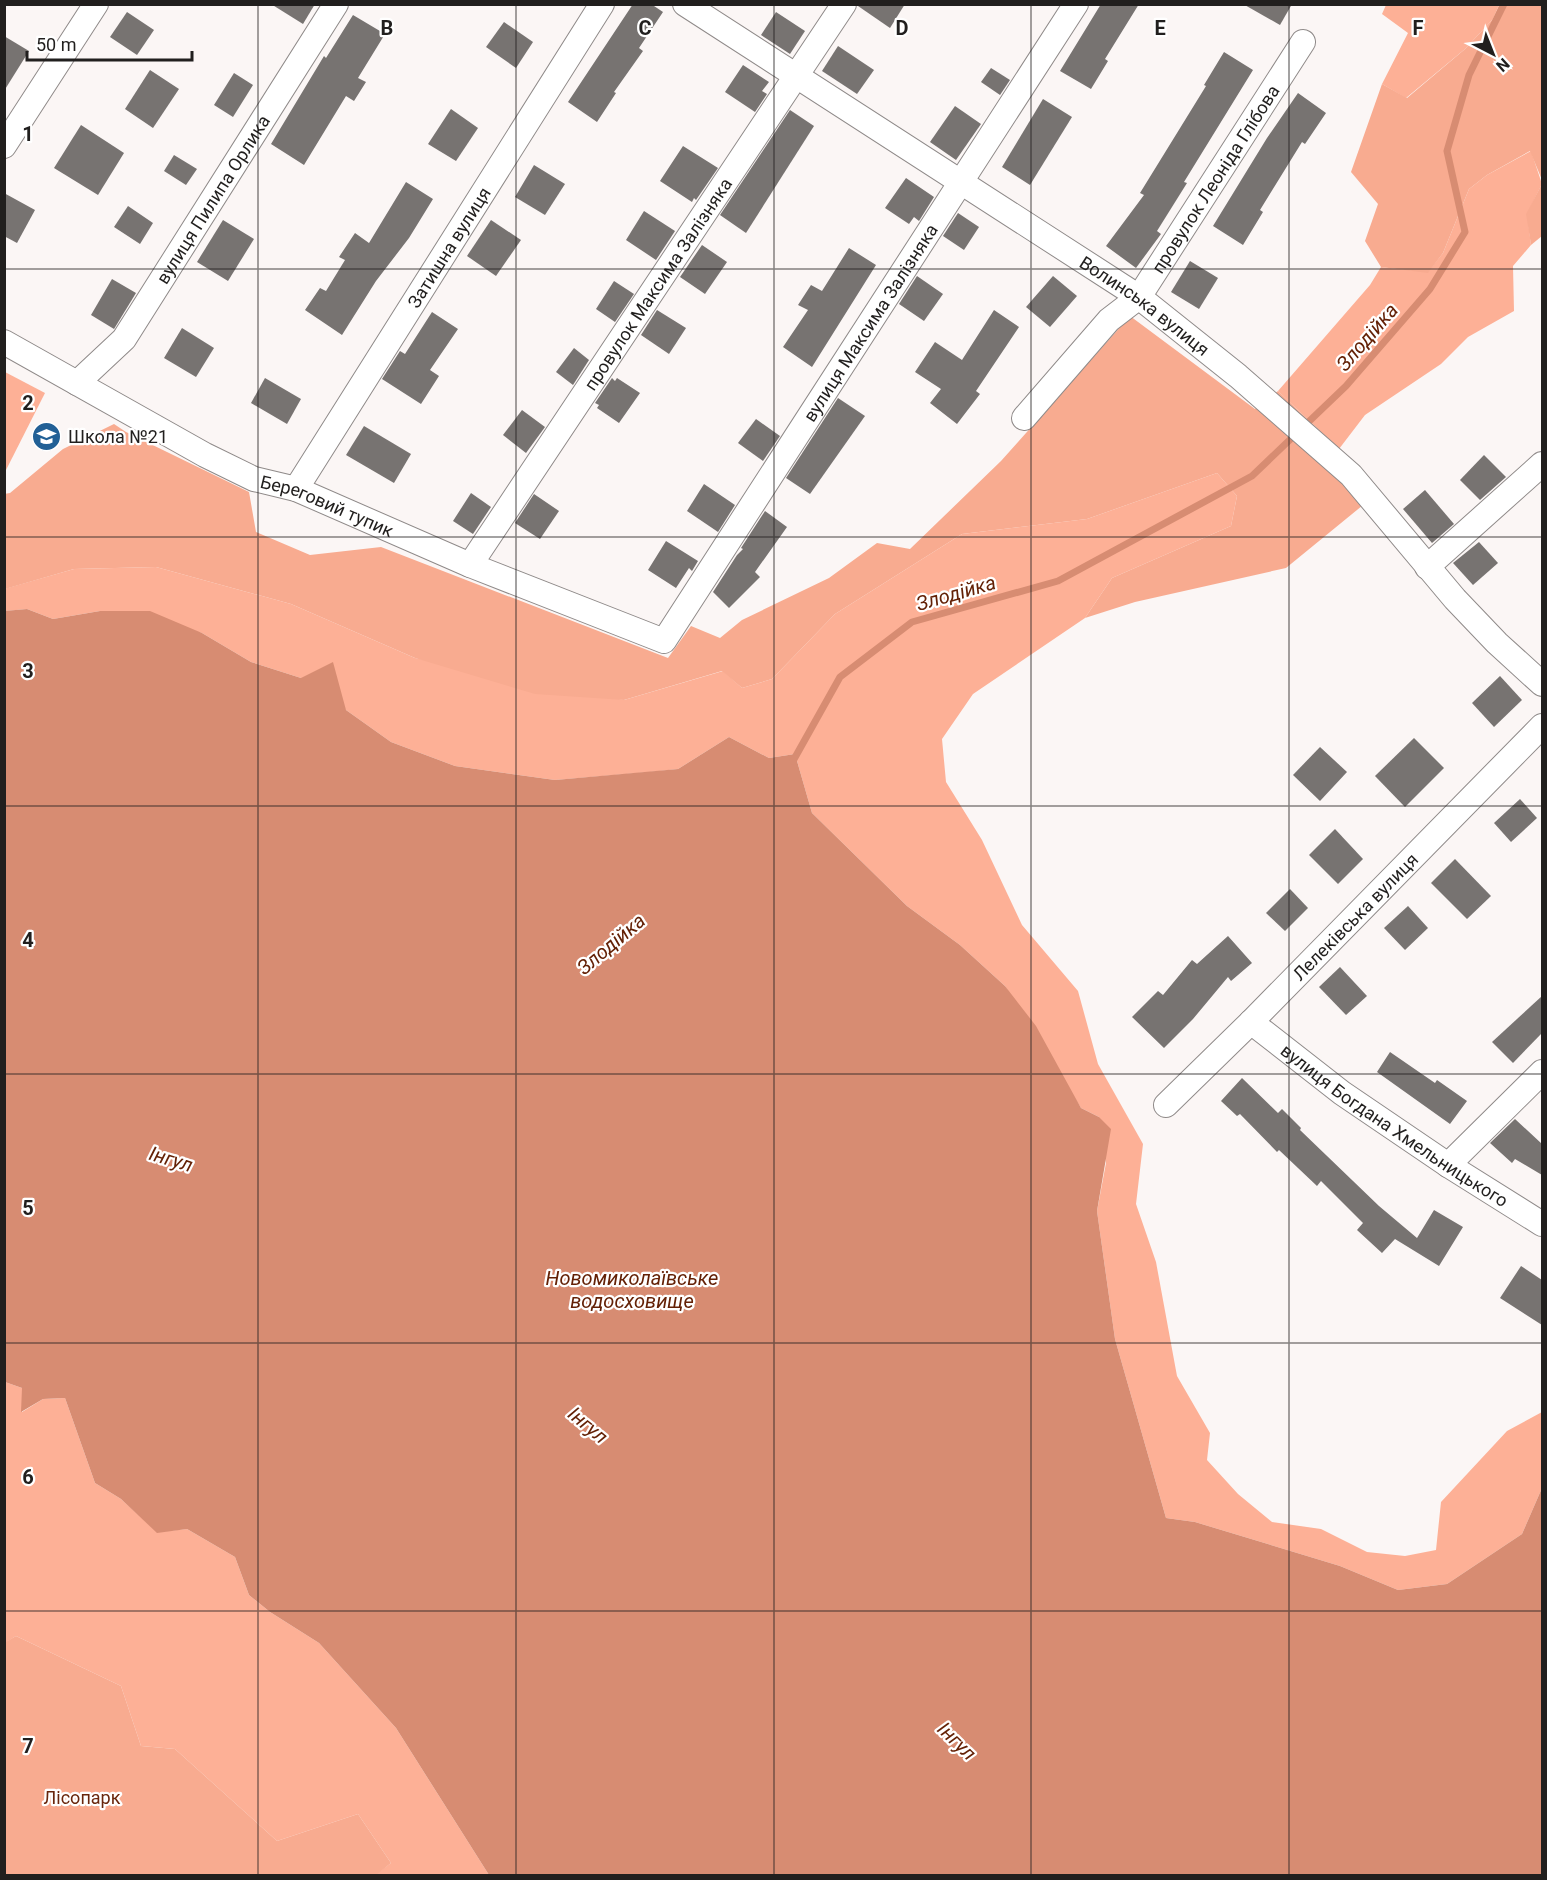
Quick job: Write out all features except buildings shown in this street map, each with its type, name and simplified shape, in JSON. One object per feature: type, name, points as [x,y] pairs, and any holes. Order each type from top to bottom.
[{"type":"street","points":[[4,146],[96,4]]},
{"type":"street","name":"вулиця Пилипа Орлика","points":[[77,383],[124,339],[336,4]]},
{"type":"street","name":"Затишна вулиця","points":[[296,489],[602,4]]},
{"type":"street","name":"Волинська вулиця","points":[[685,4],[1139,297],[1286,417],[1351,475],[1427,567],[1497,643],[1542,684]]},
{"type":"street","name":"провулок Максима Залізняка","points":[[470,564],[798,77],[844,4]]},
{"type":"street","name":"вулиця Максима Залізняка","points":[[664,641],[1076,4]]},
{"type":"street","name":"провулок Леоніда Глібова","points":[[1024,418],[1109,320],[1139,297],[1303,42]]},
{"type":"street","name":"Береговий тупик","points":[[4,342],[206,455],[254,479],[296,489],[470,564],[664,641]]},
{"type":"street","points":[[1427,567],[1542,464]]},
{"type":"street","name":"Лелеківська вулиця","points":[[1166,1105],[1251,1022],[1542,726]]},
{"type":"street","name":"вулиця Богдана Хмельницького","points":[[1251,1022],[1342,1093],[1448,1165],[1542,1224]]},
{"type":"street","points":[[1448,1165],[1542,1072]]},
{"type":"shaded area","points":[[1386,5],[1499,5],[1493,19],[1465,49],[1406,98],[1382,84],[1408,33],[1382,14]]},
{"type":"shaded area","points":[[1531,151],[1542,184],[1527,214],[1531,245],[1513,266],[1514,311],[1468,337],[1441,364],[1365,415],[1339,449],[1278,391],[1370,285],[1381,267],[1428,272],[1443,253],[1469,189],[1487,175]]},
{"type":"shaded area","points":[[5,372],[45,393],[5,472]]},
{"type":"shaded area","points":[[1217,473],[1237,496],[1231,526],[1112,578],[1085,618],[973,694],[942,739],[946,782],[982,840],[1022,925],[1078,991],[1098,1064],[1143,1144],[1136,1204],[1156,1262],[1177,1376],[1210,1433],[1207,1460],[1238,1494],[1272,1522],[1321,1529],[1367,1552],[1405,1556],[1436,1550],[1441,1502],[1507,1431],[1542,1412],[1542,1488],[1522,1534],[1447,1584],[1398,1590],[1340,1566],[1195,1522],[1166,1518],[1115,1339],[1097,1211],[1106,1163],[1099,1117],[1081,1108],[1005,986],[960,945],[907,906],[812,813],[795,754],[769,758],[729,737],[678,769],[650,772],[555,780],[455,766],[391,742],[301,678],[251,662],[202,633],[100,611],[53,619],[27,609],[5,611],[4,589],[74,569],[156,567],[291,604],[415,658],[624,700],[723,671],[742,688],[772,679],[835,614],[962,534],[1087,519]]},
{"type":"shaded area","points":[[5,1382],[22,1388],[22,1412],[43,1399],[65,1398],[95,1483],[121,1499],[157,1532],[187,1529],[235,1557],[249,1595],[270,1612],[319,1643],[396,1728],[489,1875],[375,1875],[391,1863],[358,1814],[277,1841],[175,1749],[141,1746],[121,1686],[16,1636],[5,1643]]},
{"type":"green space","points":[[1499,5],[1542,5],[1542,180],[1530,151],[1487,175],[1469,189],[1443,253],[1428,273],[1381,267],[1365,241],[1378,204],[1351,172],[1382,84],[1407,98],[1465,49],[1493,19]]},
{"type":"green space","points":[[1542,184],[1542,236],[1531,245],[1526,214]]},
{"type":"green space","points":[[1130,316],[1255,409],[1278,391],[1339,449],[1379,492],[1286,568],[1135,602],[1085,618],[1112,578],[1231,526],[1237,496],[1217,473],[1087,519],[962,534],[835,614],[772,679],[742,688],[722,671],[624,700],[535,694],[415,658],[291,604],[156,567],[74,569],[5,589],[4,494],[10,493],[63,449],[114,424],[249,492],[256,532],[310,555],[381,547],[668,658],[691,626],[720,638],[742,620],[829,578],[877,543],[910,549],[1001,461]]},
{"type":"green space","name":"Лісопарк","points":[[16,1636],[121,1686],[141,1746],[175,1749],[277,1841],[358,1814],[391,1863],[375,1876],[5,1875],[4,1643]]},
{"type":"water","name":"Новомиколаївське водосховище","points":[[27,609],[53,619],[100,611],[150,611],[202,633],[251,662],[301,678],[333,662],[346,710],[391,742],[455,766],[555,780],[678,769],[729,737],[769,758],[795,754],[812,813],[907,906],[960,945],[1005,986],[1036,1026],[1081,1108],[1099,1117],[1111,1129],[1097,1211],[1115,1339],[1166,1518],[1195,1522],[1340,1566],[1398,1590],[1447,1584],[1522,1534],[1542,1488],[1542,1875],[489,1875],[396,1728],[319,1643],[270,1612],[249,1595],[235,1557],[187,1529],[157,1533],[121,1499],[95,1483],[65,1398],[43,1399],[21,1412],[22,1388],[5,1382],[4,611]]},
{"type":"waterway","name":"Злодійка","points":[[793,761],[840,677],[912,622],[1058,581],[1252,476],[1346,386],[1430,289],[1465,232],[1447,151],[1469,75],[1504,4]]},
{"type":"place","name":"Школа №21","points":[[47,436]]},
{"type":"water label","name":"Інгул","points":[[171,1159]]},
{"type":"water label","name":"Інгул","points":[[588,1425]]},
{"type":"water label","name":"Інгул","points":[[957,1741]]}]
